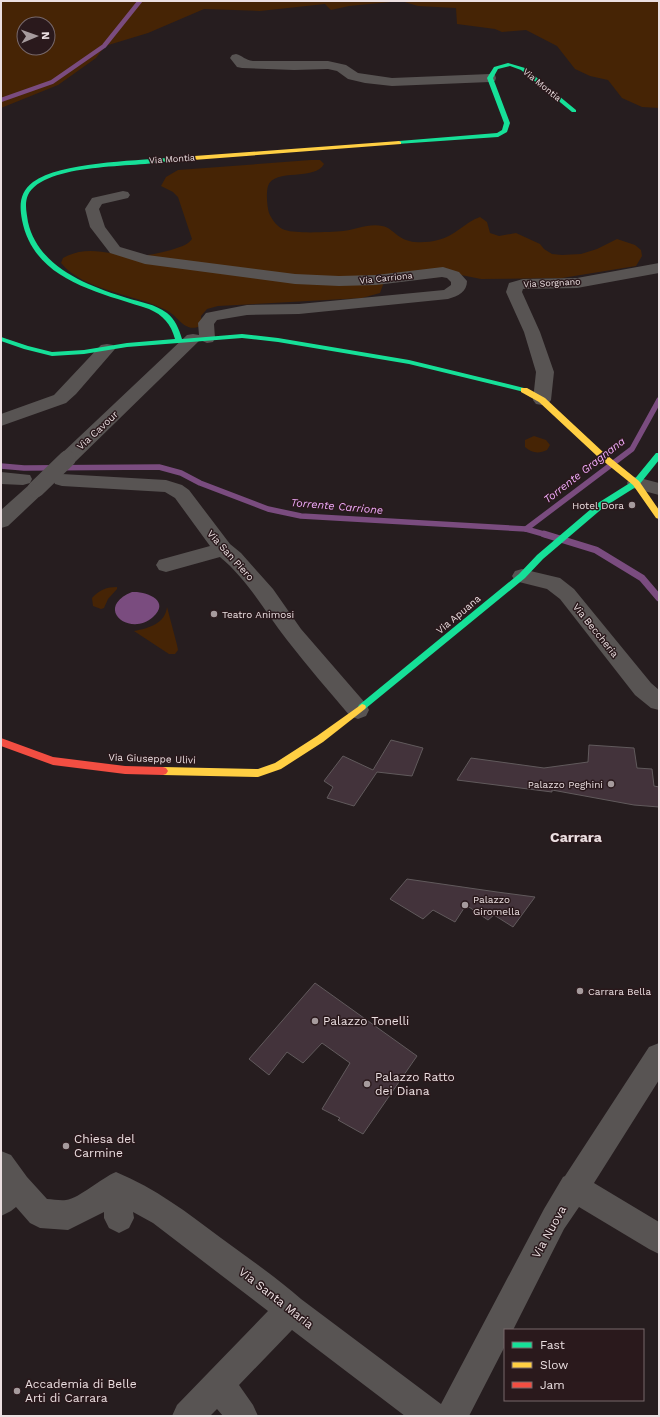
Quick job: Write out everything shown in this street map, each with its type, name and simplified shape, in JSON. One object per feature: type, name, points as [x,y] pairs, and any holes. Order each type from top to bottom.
[{"type":"street","points":[[236,58],[242,64],[253,65],[328,65],[341,68],[353,76],[364,79],[392,82],[490,78]]},
{"type":"street","name":"Via Montia","points":[[193,340],[177,328],[170,318],[157,309],[129,302],[73,281],[47,262],[31,241],[24,224],[22,204],[26,192],[32,186],[52,175],[93,166],[498,135],[504,131],[507,123],[490,78],[496,68],[510,64],[523,69],[574,111]]},
{"type":"street","name":"Via Carriona","points":[[123,195],[98,201],[92,209],[98,227],[115,250],[145,259],[295,279],[339,282],[376,280],[443,272],[453,275],[459,281],[459,287],[448,294],[299,309],[247,310],[212,316],[193,340]]},
{"type":"street","name":"Via Sorgnano","points":[[542,400],[545,372],[532,332],[514,292],[515,286],[523,284],[577,283],[659,268]]},
{"type":"street","points":[[1,339],[26,348],[52,354],[84,352],[127,345],[242,336],[278,340],[409,362],[522,389],[542,400],[603,456],[630,478],[659,516]]},
{"type":"street","name":"Via Cavour","points":[[1,521],[29,484],[66,459],[193,340]]},
{"type":"street","points":[[1,420],[60,399],[107,349]]},
{"type":"street","name":"Via Apuana","points":[[258,774],[278,766],[320,739],[358,710],[522,576],[540,558],[602,505],[630,478],[659,456]]},
{"type":"street","points":[[1,478],[29,484]]},
{"type":"street","points":[[630,478],[659,489]]},
{"type":"street","name":"Via San Piero","points":[[62,480],[166,486],[176,488],[223,549],[234,558],[266,594],[294,634],[358,710]]},
{"type":"street","points":[[166,565],[223,549]]},
{"type":"street","name":"Via Beccheria","points":[[522,576],[553,583],[567,594],[643,689],[659,702]]},
{"type":"street","name":"Via Giuseppe Ulivi","points":[[1,742],[53,761],[60,762],[125,770],[258,774]]},
{"type":"street","name":"Via Nuova","points":[[452,1416],[554,1219],[659,1056]]},
{"type":"street","points":[[6,1184],[40,1213],[68,1215],[88,1205],[116,1186],[119,1218]]},
{"type":"street","name":"Via Santa Maria","points":[[116,1186],[163,1212],[272,1292],[290,1310],[431,1416]]},
{"type":"street","points":[[574,1187],[659,1239]]},
{"type":"street","points":[[188,1416],[290,1310]]},
{"type":"street","points":[[219,1384],[242,1416]]},
{"type":"shaded area","points":[[1,1],[401,1],[349,6],[331,10],[325,4],[260,11],[204,9],[148,33],[105,46],[96,58],[58,85],[1,108]]},
{"type":"shaded area","points":[[401,1],[659,1],[659,108],[642,107],[622,98],[608,80],[590,76],[575,69],[557,46],[526,30],[502,32],[495,29],[457,24],[456,8],[418,6]]},
{"type":"shaded area","points":[[320,160],[324,164],[320,169],[313,172],[278,177],[268,186],[267,200],[269,213],[276,223],[285,230],[330,232],[377,225],[391,230],[408,241],[423,242],[433,241],[449,236],[469,222],[480,217],[487,222],[490,233],[499,236],[516,233],[540,244],[544,249],[552,254],[581,254],[597,249],[617,239],[635,245],[641,250],[642,256],[636,266],[562,278],[481,279],[461,275],[384,282],[380,293],[362,298],[218,306],[207,309],[201,316],[202,325],[191,328],[182,324],[166,310],[96,286],[83,280],[61,263],[63,258],[81,252],[99,251],[140,256],[171,250],[188,243],[192,239],[178,197],[173,192],[161,186],[166,177],[178,170]]},
{"type":"shaded area","points":[[534,436],[546,440],[550,445],[547,450],[535,452],[530,451],[525,447],[525,440]]},
{"type":"shaded area","points":[[117,587],[108,599],[104,608],[101,609],[93,606],[92,598],[97,593],[107,588]]},
{"type":"shaded area","points":[[132,592],[150,595],[158,602],[158,611],[153,617],[144,623],[126,623],[119,618],[115,612],[116,606],[121,599]]},
{"type":"shaded area","points":[[167,607],[178,650],[175,654],[169,654],[134,631],[151,627],[160,621],[166,613]]},
{"type":"building","points":[[391,740],[423,748],[412,776],[377,772],[354,806],[327,798],[333,787],[324,781],[343,756],[373,770]]},
{"type":"building","points":[[589,745],[634,748],[637,768],[652,769],[654,786],[659,787],[659,807],[634,805],[552,790],[552,792],[457,780],[471,758],[544,768],[588,762]]},
{"type":"building","name":"Palazzo Giromella","points":[[407,879],[535,897],[513,927],[494,915],[488,920],[466,905],[455,922],[433,910],[423,919],[390,899]]},
{"type":"building","points":[[315,983],[417,1056],[363,1134],[338,1120],[340,1118],[322,1109],[350,1063],[322,1043],[303,1063],[287,1052],[269,1075],[249,1059]]},
{"type":"waterway","points":[[1,100],[52,82],[104,46],[140,1]]},
{"type":"waterway","name":"Torrente Gragnana","points":[[526,529],[632,449],[659,400]]},
{"type":"waterway","name":"Torrente Carrione","points":[[1,466],[24,468],[159,467],[181,473],[200,483],[268,509],[301,516],[526,529]]},
{"type":"waterway","name":"Torrente Carrione","points":[[526,529],[547,535]]},
{"type":"waterway","name":"Torrente Carrione","points":[[544,534],[596,550],[642,578],[659,598]]},
{"type":"traffic: fast","points":[[399,143],[498,135],[505,131],[507,123],[490,78],[496,68],[510,64],[523,69],[574,111]]},
{"type":"traffic: fast","points":[[167,160],[91,166],[70,170],[51,176],[36,183],[26,193],[23,199],[23,209],[27,230],[35,246],[46,259],[74,280],[91,288],[151,307],[161,312],[168,318],[176,330],[179,341]]},
{"type":"traffic: fast","points":[[1,339],[26,348],[52,354],[84,352],[127,345],[242,336],[278,340],[409,362],[524,390]]},
{"type":"traffic: fast","points":[[362,707],[522,576],[540,557],[601,505],[636,483],[659,455]]},
{"type":"traffic: slow","points":[[167,160],[399,143]]},
{"type":"traffic: slow","points":[[524,390],[542,400],[600,454],[636,483],[659,516]]},
{"type":"traffic: slow","points":[[163,771],[258,773],[278,766],[320,739],[362,707]]},
{"type":"traffic: jam","points":[[1,742],[53,761],[125,770],[163,771]]},
{"type":"place","name":"Hotel Dora","points":[[632,505]]},
{"type":"place","name":"Teatro Animosi","points":[[214,614]]},
{"type":"place","name":"Palazzo Peghini","points":[[611,784]]},
{"type":"place","name":"Palazzo Giromella","points":[[465,905]]},
{"type":"place","name":"Carrara Bella","points":[[580,991]]},
{"type":"place","name":"Palazzo Tonelli","points":[[315,1021]]},
{"type":"place","name":"Palazzo Ratto dei Diana","points":[[367,1084]]},
{"type":"place","name":"Chiesa del Carmine","points":[[66,1146]]},
{"type":"place","name":"Accademia di Belle Arti di Carrara","points":[[17,1391]]},
{"type":"district","name":"Carrara","points":[[576,837]]}]
